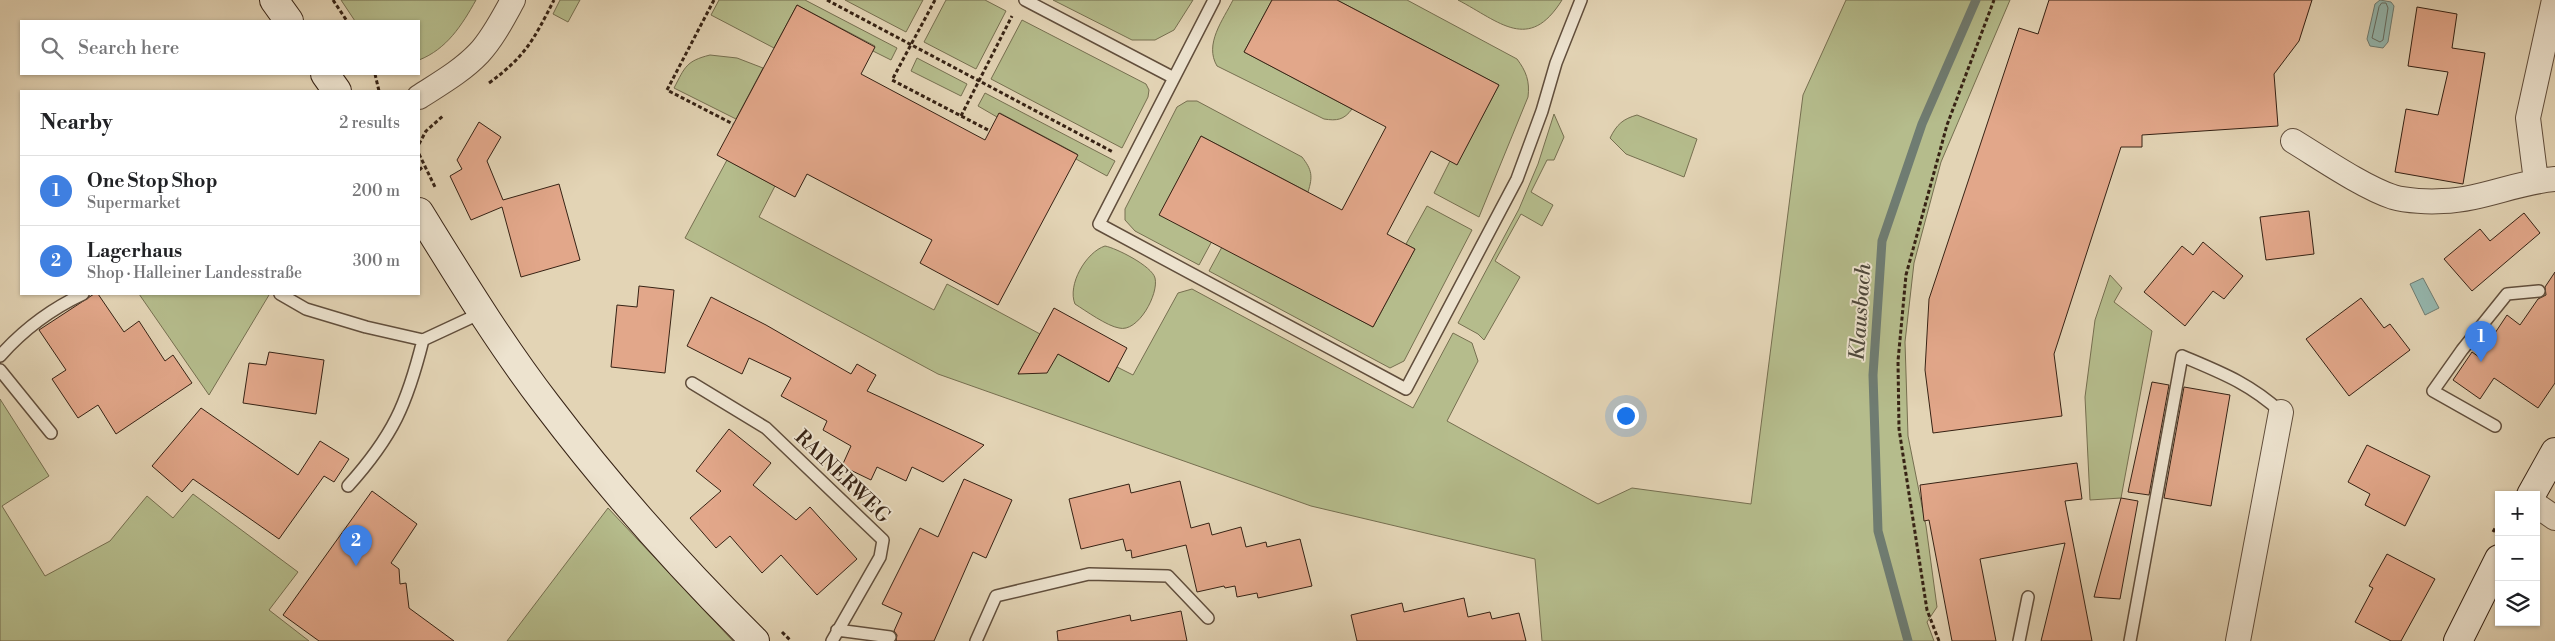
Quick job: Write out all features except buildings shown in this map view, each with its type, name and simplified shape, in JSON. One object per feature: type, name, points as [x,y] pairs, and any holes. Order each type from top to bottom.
[{"type":"main road","points":[[274,0],[288,20]]},
{"type":"main road","points":[[326,75],[336,90]]},
{"type":"main road","points":[[420,214],[481,313],[546,404],[599,471],[724,610],[766,634]]},
{"type":"main road","points":[[2533,491],[2555,452]]},
{"type":"main road","points":[[2458,641],[2495,567]]},
{"type":"street","points":[[420,96],[478,54],[492,36],[513,0]]},
{"type":"street","points":[[2293,142],[2351,176],[2394,197],[2443,201],[2545,180],[2528,118],[2554,0]]},
{"type":"street","points":[[2238,641],[2281,412]]},
{"type":"street","points":[[2540,508],[2555,518]]},
{"type":"lane","points":[[1214,0],[1099,224],[1406,389],[1518,179],[1542,112],[1556,63],[1581,0]]},
{"type":"lane","points":[[1020,4],[1174,78]]},
{"type":"lane","points":[[2494,426],[2433,391],[2462,350],[2507,294],[2539,291]]},
{"type":"lane","points":[[0,356],[15,339],[39,319],[81,295]]},
{"type":"lane","points":[[282,295],[306,309],[423,340],[481,313]]},
{"type":"lane","points":[[348,486],[378,452],[391,431],[415,374],[423,340]]},
{"type":"lane","points":[[2130,641],[2182,356],[2234,378],[2260,393],[2281,412]]},
{"type":"lane","points":[[0,370],[51,433]]},
{"type":"lane","name":"RAINERWEG","points":[[692,383],[766,428],[883,540],[880,557],[832,641]]},
{"type":"lane","points":[[976,641],[996,596],[1089,574],[1168,576],[1208,618]]},
{"type":"lane","points":[[2019,641],[2028,597]]},
{"type":"lane","points":[[838,630],[890,637]]},
{"type":"path","points":[[333,0],[346,20]]},
{"type":"path","points":[[714,0],[667,90],[733,124]]},
{"type":"path","points":[[827,0],[1131,161]]},
{"type":"path","points":[[935,0],[892,80],[990,131]]},
{"type":"path","points":[[1939,641],[1927,610],[1899,429],[1898,361],[1906,275],[1947,125],[1994,0]]},
{"type":"path","points":[[961,116],[1020,4]]},
{"type":"path","points":[[375,75],[379,90]]},
{"type":"path","points":[[420,156],[437,192]]},
{"type":"path","points":[[420,169],[424,166]]},
{"type":"path","points":[[766,634],[791,641]]},
{"type":"green space","points":[[341,0],[476,0],[459,27],[446,43],[438,50],[420,60],[420,20],[354,20]]},
{"type":"green space","points":[[560,0],[580,0],[568,22],[553,14]]},
{"type":"green space","points":[[719,0],[805,0],[897,48],[891,60],[873,51],[875,46],[797,5],[774,48],[711,15]]},
{"type":"green space","points":[[845,0],[923,0],[906,32]]},
{"type":"green space","points":[[946,0],[985,0],[1006,11],[976,69],[924,42]]},
{"type":"green space","points":[[1053,0],[1193,0],[1174,30],[1155,40],[1132,40]]},
{"type":"green space","points":[[1233,0],[1272,0],[1244,52],[1352,109],[1349,113],[1340,119],[1324,119],[1217,66],[1213,49],[1216,32]]},
{"type":"green space","points":[[1337,0],[1407,0],[1517,59],[1520,63],[1528,81],[1528,97],[1479,217],[1434,193],[1450,161],[1457,164],[1499,85]]},
{"type":"green space","points":[[1458,0],[1562,0],[1550,16],[1538,25],[1526,29],[1513,28],[1501,24]]},
{"type":"green space","points":[[1846,0],[2010,0],[1941,162],[1914,263],[1905,342],[1908,436],[1926,526],[1937,607],[1927,622],[1934,641],[1542,641],[1535,559],[1311,506],[938,374],[685,238],[727,160],[775,186],[759,217],[934,310],[947,284],[1040,334],[1018,374],[1058,354],[1109,382],[1117,367],[1133,375],[1178,293],[1192,289],[1413,408],[1453,333],[1472,343],[1478,361],[1447,421],[1598,504],[1632,488],[1751,504],[1803,95]]},
{"type":"green space","points":[[1022,20],[1146,84],[1149,90],[1148,97],[1122,148],[991,79]]},
{"type":"green space","points":[[710,55],[737,58],[763,68],[736,119],[674,88],[687,66],[696,60]]},
{"type":"green space","points":[[917,58],[967,84],[961,96],[911,71]]},
{"type":"green space","points":[[985,93],[1115,161],[1107,176],[1076,159],[1077,154],[1000,113],[997,117],[978,106]]},
{"type":"green space","points":[[1187,101],[1197,101],[1302,157],[1310,170],[1311,177],[1308,192],[1201,136],[1160,214],[1212,241],[1199,265],[1135,231],[1125,220],[1125,209],[1177,107]]},
{"type":"green space","points":[[1554,114],[1564,137],[1554,160],[1547,160],[1531,192],[1553,205],[1542,226],[1521,214],[1495,261],[1520,277],[1484,340],[1478,334],[1458,323],[1519,209],[1538,164]]},
{"type":"green space","points":[[1637,115],[1697,139],[1684,177],[1626,154],[1610,138],[1621,123]]},
{"type":"green space","points":[[1427,206],[1472,230],[1404,361],[1390,368],[1209,271],[1222,247],[1373,327],[1415,249],[1406,244]]},
{"type":"green space","points":[[1105,246],[1117,250],[1141,263],[1155,278],[1154,293],[1146,311],[1133,325],[1126,328],[1119,328],[1109,324],[1075,304],[1074,288],[1080,270],[1091,255]]},
{"type":"green space","points":[[2110,275],[2122,288],[2114,302],[2152,331],[2121,498],[2090,500],[2085,397],[2095,320]]},
{"type":"green space","points":[[140,295],[269,295],[209,395]]},
{"type":"green space","points":[[0,399],[49,476],[2,506],[45,576],[110,541],[147,496],[173,518],[193,494],[298,572],[269,610],[309,641],[0,641]]},
{"type":"green space","points":[[608,508],[733,641],[507,641]]},
{"type":"water","points":[[2380,0],[2391,2],[2394,6],[2388,42],[2383,48],[2370,46],[2367,39],[2375,4]]},
{"type":"water","points":[[2423,278],[2439,308],[2425,315],[2410,284]]},
{"type":"waterway","name":"Klausbach","points":[[1908,641],[1878,531],[1873,375],[1882,241],[1922,124],[1976,0]]},
{"type":"place","name":"One Stop Shop","points":[[2481,362]]},
{"type":"place","name":"Lagerhaus","points":[[356,566]]}]
